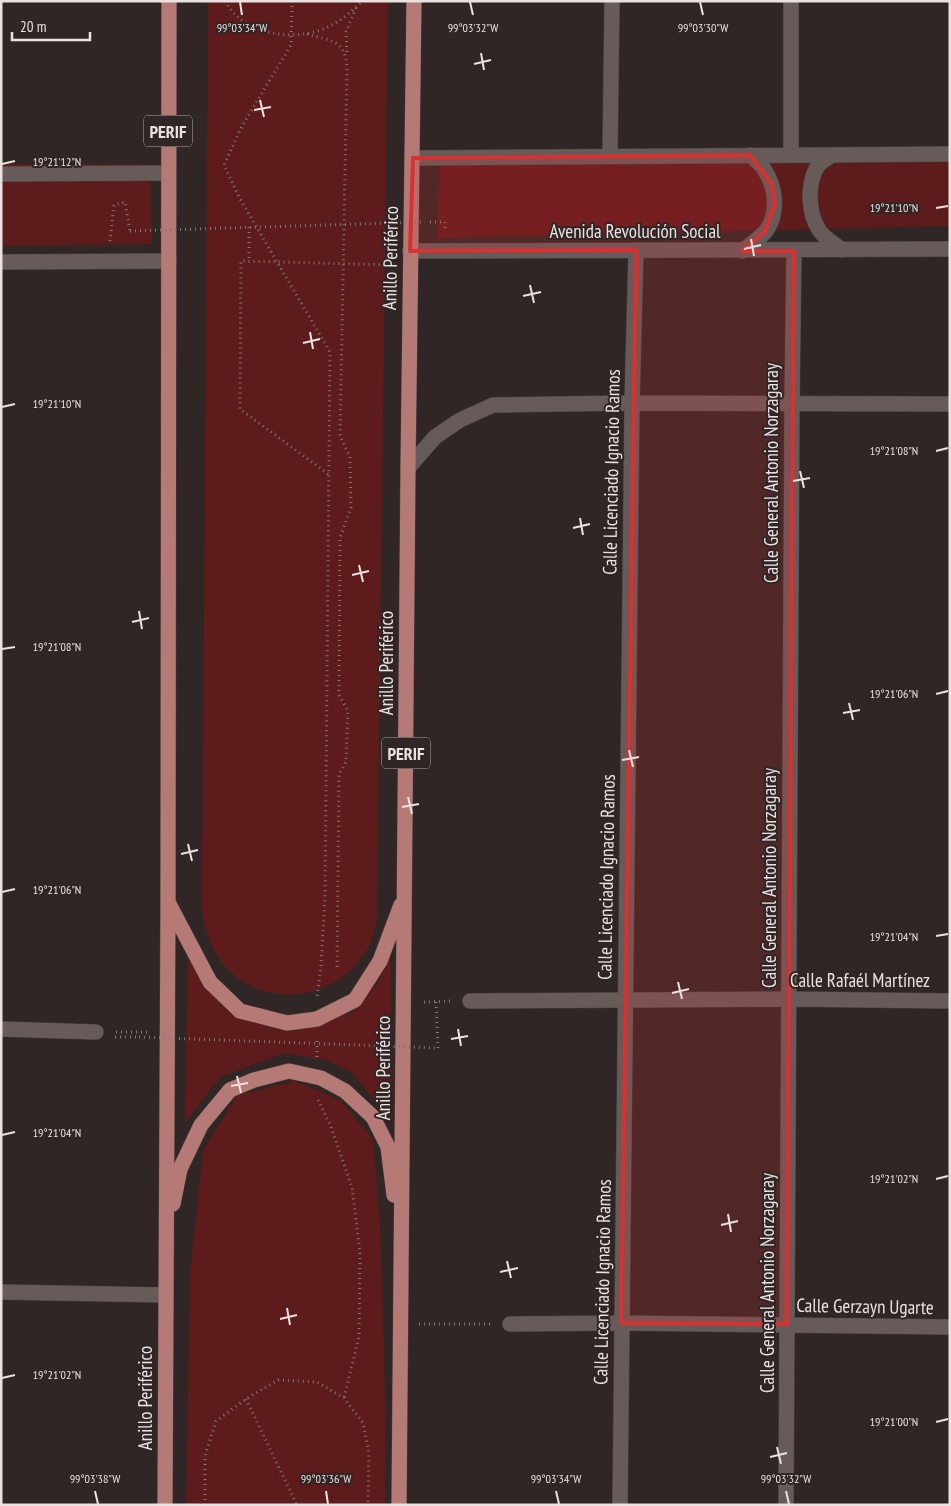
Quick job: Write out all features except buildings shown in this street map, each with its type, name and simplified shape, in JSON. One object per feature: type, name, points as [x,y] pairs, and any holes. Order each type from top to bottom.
[{"type":"main road","name":"Anillo Periférico","points":[[165,1505],[168,1032],[169,1]]},
{"type":"main road","name":"Anillo Periférico","points":[[399,1505],[414,1]]},
{"type":"main road","points":[[168,903],[210,982],[240,1011],[287,1023],[317,1019],[355,1000],[380,960],[404,896]]},
{"type":"main road","points":[[166,1234],[180,1169],[201,1125],[230,1090],[254,1080],[289,1071],[316,1076],[345,1091],[373,1117],[388,1147],[401,1254]]},
{"type":"street","points":[[610,157],[612,1]]},
{"type":"street","points":[[790,155],[791,1]]},
{"type":"street","points":[[413,158],[950,154]]},
{"type":"street","points":[[742,251],[765,232],[773,219],[775,204],[772,184],[763,167],[750,155]]},
{"type":"street","points":[[832,155],[818,165],[811,182],[810,196],[812,215],[819,231],[842,250]]},
{"type":"street","points":[[1,174],[168,173]]},
{"type":"street","name":"Avenida Revolución Social","points":[[410,258],[636,250],[794,251],[950,249]]},
{"type":"street","name":"Calle Licenciado Ignacio Ramos","points":[[620,1505],[632,403],[636,250]]},
{"type":"street","name":"Calle General Antonio Norzagaray","points":[[786,1505],[794,251]]},
{"type":"street","points":[[1,262],[170,261]]},
{"type":"street","points":[[408,468],[435,437],[460,420],[493,405],[632,403],[950,404]]},
{"type":"street","name":"Calle Rafaél Martínez","points":[[470,1000],[788,999],[950,1001]]},
{"type":"street","points":[[1,1029],[96,1032]]},
{"type":"street","points":[[1,1292],[166,1296]]},
{"type":"street","name":"Calle Gerzayn Ugarte","points":[[510,1324],[787,1324],[950,1327]]},
{"type":"path","points":[[225,1],[233,13],[253,28],[274,33],[291,34],[307,34],[327,28],[362,1]]},
{"type":"path","points":[[292,1],[291,45],[242,126],[224,165],[239,197],[330,352],[325,896],[321,966],[317,990],[316,1076],[319,1103],[331,1127],[352,1187],[360,1253],[359,1337],[344,1398]]},
{"type":"path","points":[[337,969],[338,779],[346,762],[348,711],[339,695],[340,538],[351,507],[350,457],[340,436],[346,32],[356,7]]},
{"type":"path","points":[[307,34],[333,42],[344,48],[346,56]]},
{"type":"path","points":[[110,235],[114,205],[125,202],[130,231],[445,222]]},
{"type":"path","points":[[249,227],[249,260]]},
{"type":"path","points":[[329,475],[240,409],[241,261],[410,258]]},
{"type":"path","points":[[168,1032],[112,1032],[112,1037],[438,1048],[436,1002]]},
{"type":"path","points":[[401,1324],[510,1324]]},
{"type":"path","points":[[205,1505],[204,1456],[216,1421],[246,1399],[278,1380],[318,1382],[344,1398],[364,1423],[368,1453],[368,1505]]},
{"type":"path","points":[[246,1399],[297,1505]]},
{"type":"highlighted area","points":[[750,155],[772,184],[775,204],[765,232],[742,251],[794,251],[787,1324],[621,1323],[636,250],[410,251],[413,158]]},
{"type":"shaded area","points":[[208,1],[388,1],[377,918],[370,944],[357,964],[339,979],[319,989],[297,994],[275,993],[253,987],[234,975],[218,957],[209,940],[202,910]]},
{"type":"shaded area","points":[[950,156],[950,226],[437,238],[440,161]]},
{"type":"shaded area","points":[[1,164],[150,164],[152,244],[1,246]]},
{"type":"shaded area","points":[[391,954],[392,1123],[352,1072],[325,1060],[285,1053],[220,1077],[185,1123],[188,956],[241,1016],[291,1027],[352,1013],[378,982]]},
{"type":"shaded area","points":[[295,1081],[340,1100],[373,1139],[380,1223],[386,1416],[385,1505],[186,1505],[190,1272],[203,1151],[237,1096]]}]
